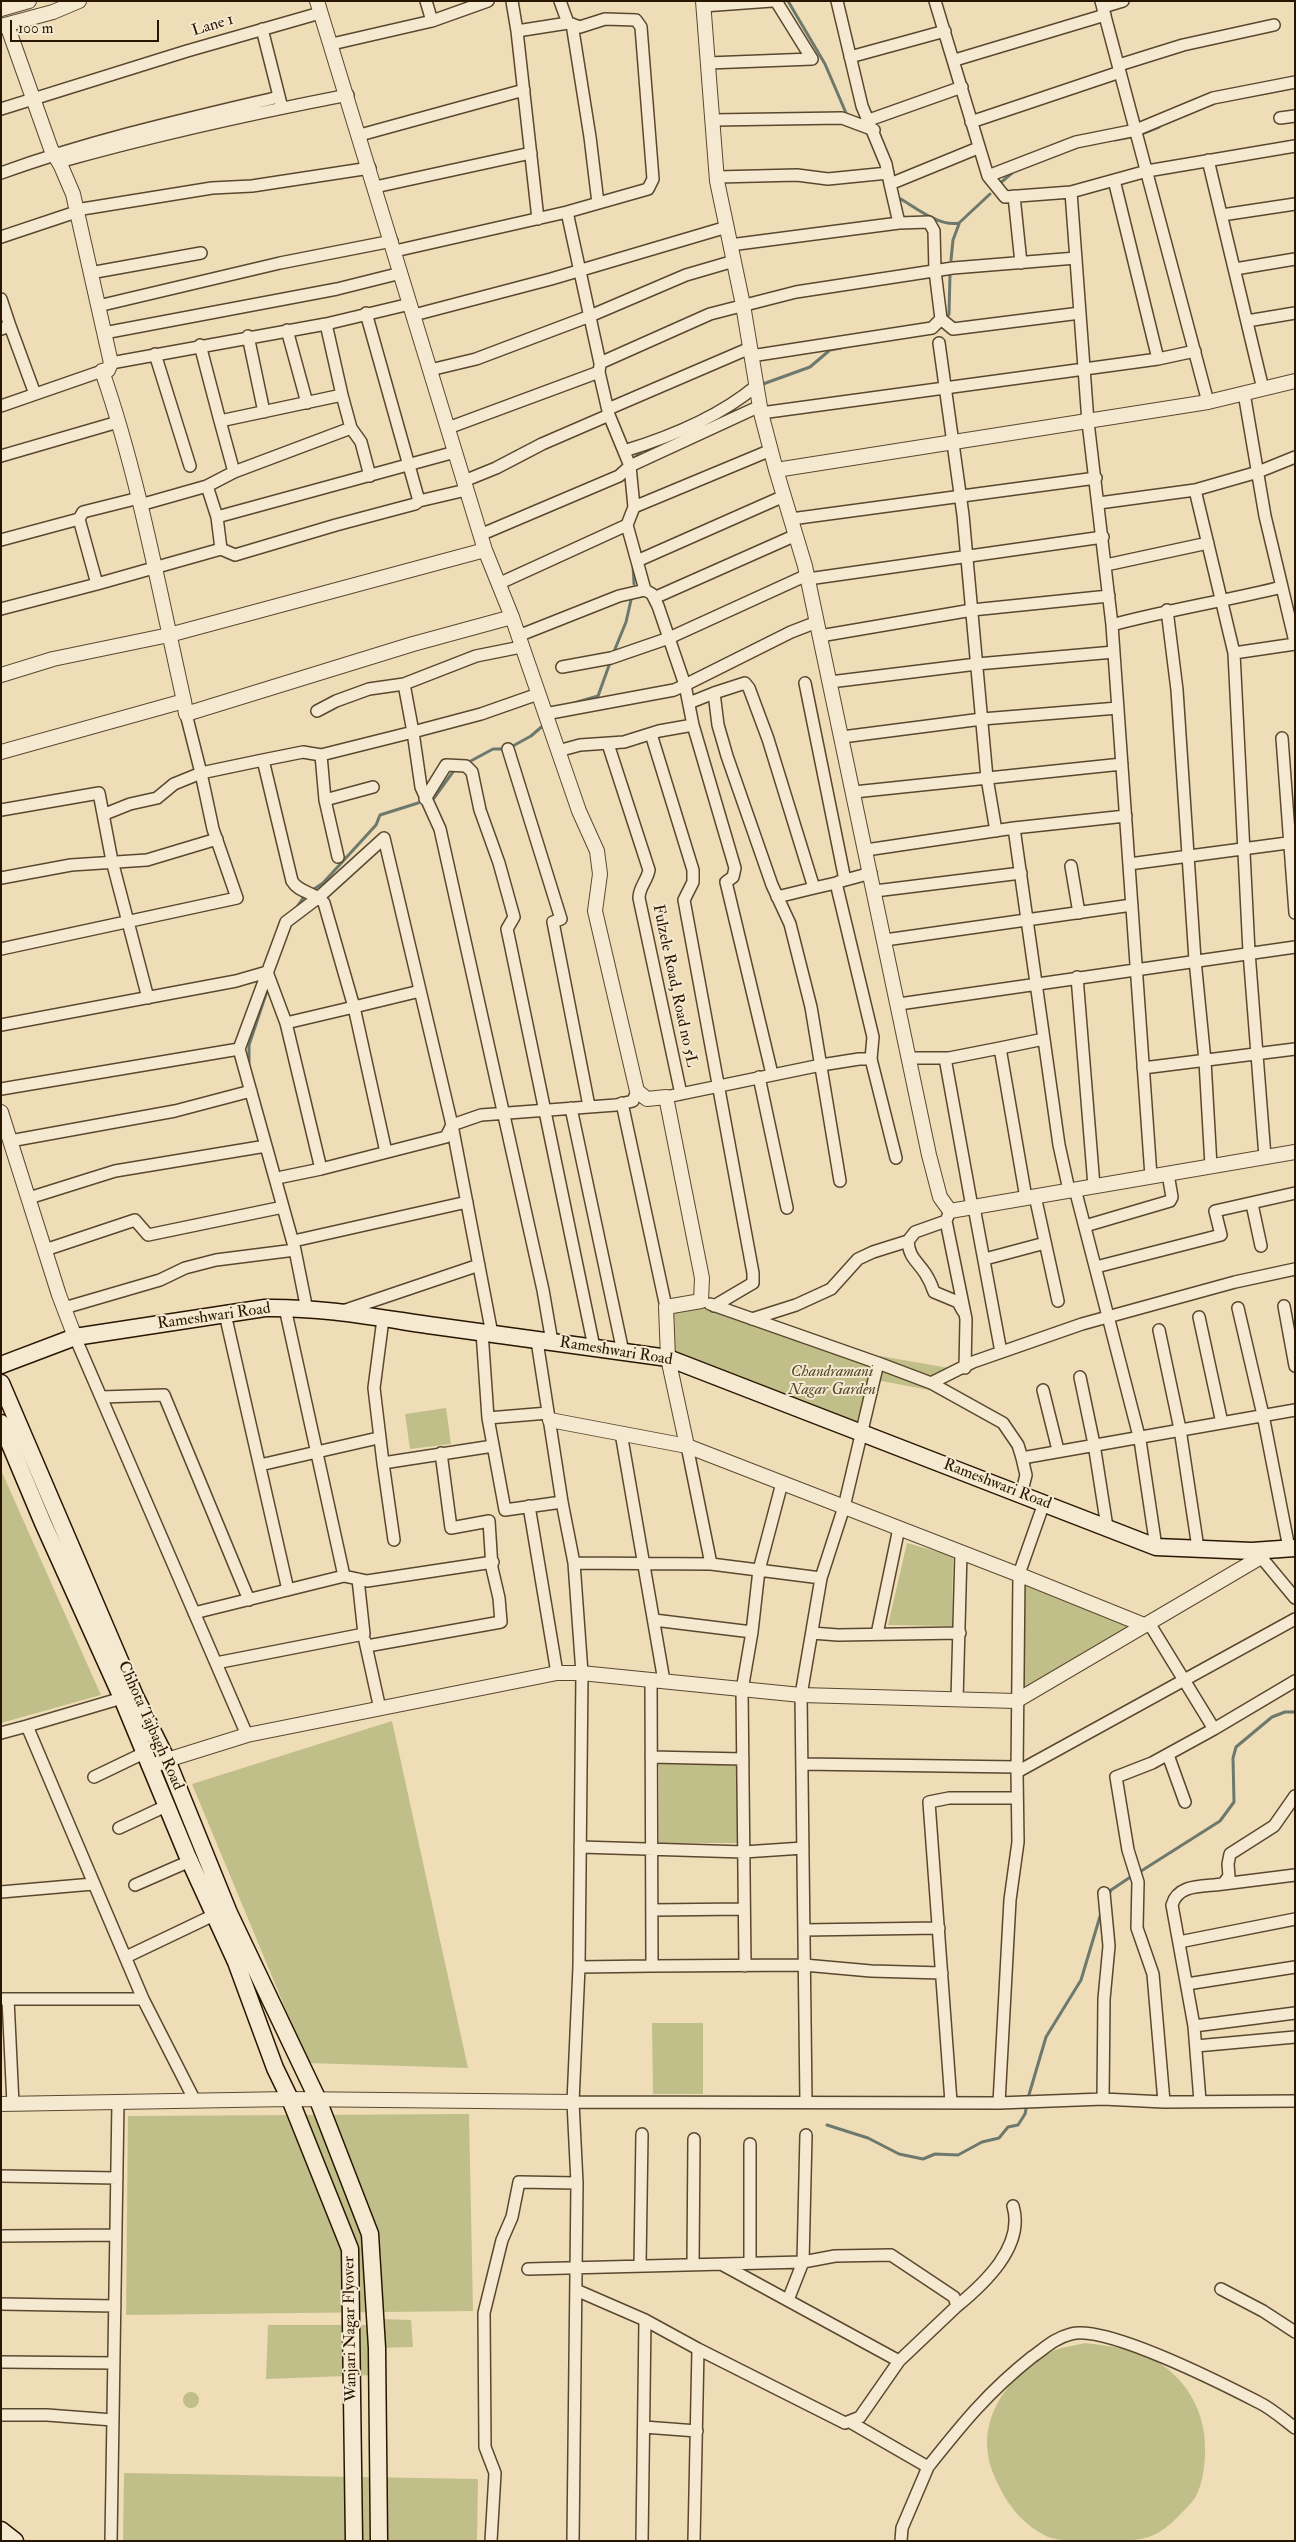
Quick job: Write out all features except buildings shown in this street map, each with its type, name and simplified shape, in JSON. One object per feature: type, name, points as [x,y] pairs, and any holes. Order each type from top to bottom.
[{"type":"main road","name":"Rameshwari Road","points":[[1,1365],[75,1337],[225,1314],[285,1308],[339,1313],[545,1342],[594,1347],[668,1358],[1156,1547],[1264,1553],[1292,1548]]},
{"type":"main road","name":"Chhota Tajbagh Road","points":[[1,1383],[135,1696],[167,1760],[229,1913],[318,2100]]},
{"type":"main road","name":"Wanjari Nagar Flyover","points":[[1,1423],[43,1523],[122,1698],[190,1861],[216,1914],[236,1962],[274,2068],[290,2099],[350,2249],[354,2541]]},
{"type":"main road","name":"Wanjari Nagar Flyover","points":[[318,2100],[370,2234],[377,2348],[378,2541]]},
{"type":"main road","points":[[1,2530],[15,2541]]},
{"type":"street","points":[[7,5],[29,1]]},
{"type":"street","points":[[1,949],[128,923],[236,898],[217,839],[185,707],[140,502],[118,422],[106,367],[104,333],[73,194],[56,158],[4,25],[53,12],[79,1]]},
{"type":"street","points":[[426,1],[432,21]]},
{"type":"street","points":[[332,44],[432,21],[488,1]]},
{"type":"street","points":[[512,1],[518,30],[538,219]]},
{"type":"street","points":[[560,1],[570,24],[590,137],[598,204]]},
{"type":"street","points":[[708,63],[812,59],[774,1],[703,4],[717,177],[743,305],[760,410],[808,577],[929,1154],[940,1197],[948,1216],[966,1319],[965,1368]]},
{"type":"street","points":[[836,1],[862,106],[871,125],[889,178],[899,223]]},
{"type":"street","points":[[936,1],[955,60],[978,148],[988,176],[1005,197],[1071,192],[1147,171],[1295,146]]},
{"type":"street","points":[[955,60],[1122,1]]},
{"type":"street","points":[[282,1177],[322,1169],[446,1137],[452,1125],[481,1115],[546,1111],[622,1103],[633,1101],[637,1091],[595,911],[600,874],[597,851],[579,811],[512,617],[480,535],[348,95],[319,7]]},
{"type":"street","name":"Lane 1","points":[[1,109],[262,29],[319,7]]},
{"type":"street","points":[[1103,8],[1208,402]]},
{"type":"street","points":[[98,306],[280,263],[393,246],[538,219],[648,189],[653,179],[641,27],[636,20],[605,19],[580,27],[570,24],[518,30]]},
{"type":"street","points":[[971,122],[1182,45],[1274,25]]},
{"type":"street","points":[[262,29],[281,103]]},
{"type":"street","points":[[850,57],[945,31]]},
{"type":"street","points":[[988,176],[1076,142],[1136,130],[1213,98],[1295,82]]},
{"type":"street","points":[[712,120],[842,118],[871,125],[962,88]]},
{"type":"street","points":[[360,135],[524,90]]},
{"type":"street","points":[[1,173],[281,103],[348,95]]},
{"type":"street","points":[[1280,118],[1295,116]]},
{"type":"street","points":[[717,177],[797,175],[828,180],[889,178],[978,148]]},
{"type":"street","points":[[375,187],[531,153]]},
{"type":"street","points":[[1208,160],[1263,388]]},
{"type":"street","points":[[1,237],[76,211],[212,188],[252,186],[370,168]]},
{"type":"street","points":[[1114,180],[1158,359]]},
{"type":"street","points":[[1071,192],[1088,422],[1112,625],[1151,1176]]},
{"type":"street","points":[[1014,196],[1021,263]]},
{"type":"street","points":[[1222,215],[1295,204]]},
{"type":"street","points":[[567,212],[609,412],[627,460],[634,507],[627,526],[645,590]]},
{"type":"street","points":[[730,245],[899,223],[929,222],[934,231],[935,271],[940,318],[953,329],[1080,313]]},
{"type":"street","points":[[1,406],[106,367],[155,354],[248,336],[326,324],[366,313],[412,310],[580,271],[727,227]]},
{"type":"street","points":[[90,273],[200,253]]},
{"type":"street","points":[[448,428],[600,367],[710,314],[743,305],[796,292],[935,271],[1076,258]]},
{"type":"street","points":[[1235,270],[1295,260]]},
{"type":"street","points":[[430,370],[476,359],[590,316],[686,275],[734,261]]},
{"type":"street","points":[[104,333],[337,289],[401,273]]},
{"type":"street","points":[[1,299],[6,327],[35,394]]},
{"type":"street","points":[[366,313],[394,406],[407,465],[419,501]]},
{"type":"street","points":[[1247,321],[1295,313]]},
{"type":"street","points":[[1,609],[221,549],[235,555],[336,524],[415,504],[465,485],[542,444],[609,412],[750,352],[932,328],[940,318]]},
{"type":"street","points":[[326,324],[351,428],[361,442],[370,476]]},
{"type":"street","points":[[287,330],[307,403]]},
{"type":"street","points":[[248,336],[264,412]]},
{"type":"street","points":[[939,343],[961,496],[987,778],[996,831]]},
{"type":"street","points":[[200,345],[234,472]]},
{"type":"street","points":[[627,460],[760,410],[1158,359],[1195,351]]},
{"type":"street","points":[[155,354],[190,466]]},
{"type":"street","points":[[776,470],[1208,402],[1295,380]]},
{"type":"street","points":[[480,535],[619,476],[627,460],[738,401],[756,386]]},
{"type":"street","points":[[1234,653],[1295,643],[1265,516],[1244,393]]},
{"type":"street","points":[[220,421],[342,395]]},
{"type":"street","points":[[1,456],[118,422]]},
{"type":"street","points":[[1,540],[78,519],[83,512],[140,502],[206,486],[234,472],[351,428]]},
{"type":"street","points":[[634,507],[771,450]]},
{"type":"street","points":[[217,517],[455,452]]},
{"type":"street","points":[[1099,503],[1195,490],[1258,472],[1295,457]]},
{"type":"street","points":[[791,519],[1096,478]]},
{"type":"street","points":[[206,486],[217,517],[221,549]]},
{"type":"street","points":[[1195,490],[1234,653],[1249,952],[1265,1157]]},
{"type":"street","points":[[637,561],[784,496]]},
{"type":"street","points":[[78,519],[97,584]]},
{"type":"street","points":[[498,584],[627,526]]},
{"type":"street","points":[[654,598],[796,535]]},
{"type":"street","points":[[562,667],[611,658],[669,638],[808,577],[1103,537]]},
{"type":"street","points":[[1106,565],[1208,543]]},
{"type":"street","points":[[1,675],[53,660],[169,635],[485,550]]},
{"type":"street","points":[[1112,625],[1167,610],[1221,602],[1282,587]]},
{"type":"street","points":[[318,711],[336,701],[369,690],[404,684],[519,641],[619,596],[645,590],[652,594],[685,684],[693,725],[735,868],[733,877],[726,882],[772,1074]]},
{"type":"street","points":[[548,718],[565,712],[628,698],[674,690],[791,632],[1109,596]]},
{"type":"street","points":[[1167,610],[1177,690],[1211,1166]]},
{"type":"street","points":[[1,752],[185,707],[512,617]]},
{"type":"street","points":[[830,682],[977,664],[1114,652]]},
{"type":"street","points":[[689,703],[745,683],[749,688],[768,739],[814,888]]},
{"type":"street","points":[[804,683],[840,881],[872,1037],[871,1059],[896,1158]]},
{"type":"street","points":[[404,684],[421,787],[440,828],[544,1290],[549,1416],[562,1502],[574,1563],[582,1673],[579,1967],[573,2102],[577,2184],[573,2541]]},
{"type":"street","points":[[714,693],[718,725],[727,756],[777,897],[790,924],[811,1006],[840,1181]]},
{"type":"street","points":[[105,814],[130,804],[157,798],[174,784],[201,773],[304,752],[322,755],[481,714],[538,694]]},
{"type":"street","points":[[842,737],[982,720],[1118,708]]},
{"type":"street","points":[[558,751],[580,745],[624,742],[693,725]]},
{"type":"street","points":[[651,734],[693,870],[693,882],[684,900],[753,1278],[753,1283],[745,1289],[708,1304],[666,1306]]},
{"type":"street","points":[[1282,738],[1282,773],[1292,842],[1295,913]]},
{"type":"street","name":"Fulzele Road, Road no 5L","points":[[608,744],[649,870],[647,881],[639,892],[639,898],[681,1094]]},
{"type":"street","points":[[508,749],[560,919],[553,922],[589,1106]]},
{"type":"street","points":[[322,755],[326,800],[338,857]]},
{"type":"street","points":[[263,760],[292,881],[298,888],[319,897],[324,903],[354,1007],[386,1152]]},
{"type":"street","points":[[854,792],[1122,764]]},
{"type":"street","points":[[426,799],[446,765],[461,766],[472,772],[480,810],[500,863],[514,917],[508,930],[508,936],[594,1347]]},
{"type":"street","points":[[326,800],[373,788]]},
{"type":"street","points":[[1,810],[99,793],[105,814],[112,861],[148,998]]},
{"type":"street","points":[[866,850],[1014,828],[1126,816]]},
{"type":"street","points":[[1014,828],[1059,1145],[1085,1226],[1139,1436],[1156,1547]]},
{"type":"street","points":[[307,1310],[297,1245],[283,1207],[239,1049],[286,922],[319,897],[384,838],[452,1125],[479,1265],[487,1333],[488,1418],[505,1510],[562,1502]]},
{"type":"street","points":[[1,878],[71,865],[147,860],[217,839]]},
{"type":"street","points":[[1128,864],[1292,842]]},
{"type":"street","points":[[1071,866],[1079,913]]},
{"type":"street","points":[[777,897],[871,873]]},
{"type":"street","points":[[875,891],[1021,873]]},
{"type":"street","points":[[885,940],[1132,905]]},
{"type":"street","points":[[899,1004],[1137,968],[1295,947]]},
{"type":"street","points":[[1,1025],[236,981],[267,972]]},
{"type":"street","points":[[267,972],[286,1022],[322,1169]]},
{"type":"street","points":[[1077,977],[1094,1186]]},
{"type":"street","points":[[286,1022],[420,991]]},
{"type":"street","points":[[910,1058],[944,1058],[1044,1039]]},
{"type":"street","points":[[1000,1048],[1030,1197],[1045,1243],[1058,1301]]},
{"type":"street","points":[[1,1089],[239,1049]]},
{"type":"street","points":[[1143,1068],[1295,1049]]},
{"type":"street","points":[[944,1058],[985,1259],[1001,1352]]},
{"type":"street","points":[[637,1091],[646,1099],[666,1097],[772,1074],[859,1059],[871,1059]]},
{"type":"street","points":[[759,1077],[787,1208]]},
{"type":"street","points":[[10,1141],[175,1111],[251,1091]]},
{"type":"street","points":[[666,1097],[708,1304]]},
{"type":"street","points":[[622,1103],[666,1306],[668,1358],[710,1564]]},
{"type":"street","points":[[571,1108],[624,1352]]},
{"type":"street","points":[[1,1112],[75,1337],[247,1735]]},
{"type":"street","points":[[29,1198],[115,1171],[266,1146]]},
{"type":"street","points":[[752,1319],[796,1305],[831,1289],[858,1259],[872,1252],[908,1241],[915,1232],[948,1216],[973,1207],[1295,1152]]},
{"type":"street","points":[[1085,1226],[1170,1201],[1172,1197],[1168,1174]]},
{"type":"street","points":[[1096,1267],[1221,1236],[1215,1211],[1295,1193]]},
{"type":"street","points":[[64,1308],[160,1280],[185,1268],[216,1260],[297,1245],[467,1202]]},
{"type":"street","points":[[1252,1204],[1261,1246]]},
{"type":"street","points":[[45,1250],[136,1220],[148,1235],[283,1207]]},
{"type":"street","points":[[908,1241],[908,1252],[912,1260],[924,1271],[934,1292],[958,1302],[964,1312]]},
{"type":"street","points":[[985,1259],[1045,1243]]},
{"type":"street","points":[[339,1313],[479,1265]]},
{"type":"street","points":[[931,1383],[965,1368],[973,1362],[1109,1316],[1235,1282],[1295,1269]]},
{"type":"street","points":[[708,1304],[931,1383],[1004,1423],[1018,1445],[1022,1458],[1026,1476],[1021,1494]]},
{"type":"street","points":[[1284,1306],[1295,1366]]},
{"type":"street","points":[[285,1308],[344,1576]]},
{"type":"street","points":[[1238,1308],[1292,1548]]},
{"type":"street","points":[[225,1314],[288,1590]]},
{"type":"street","points":[[1199,1317],[1222,1423]]},
{"type":"street","points":[[383,1319],[374,1388],[378,1438],[394,1540]]},
{"type":"street","points":[[1159,1330],[1180,1430],[1198,1548]]},
{"type":"street","points":[[806,2102],[801,1695],[821,1578],[844,1507],[878,1363]]},
{"type":"street","points":[[1080,1377],[1094,1444],[1107,1528]]},
{"type":"street","points":[[1043,1390],[1058,1450]]},
{"type":"street","points":[[101,1397],[164,1395],[249,1600]]},
{"type":"street","points":[[1022,1458],[1058,1450],[1295,1410]]},
{"type":"street","points":[[488,1418],[549,1416],[686,1446],[1147,1624],[1185,1680],[1214,1729]]},
{"type":"street","points":[[621,1433],[654,1620],[658,1681],[651,1757],[652,1966]]},
{"type":"street","points":[[260,1465],[316,1450],[378,1438]]},
{"type":"street","points":[[383,1463],[493,1446]]},
{"type":"street","points":[[367,1646],[501,1622],[489,1520],[451,1528],[440,1454]]},
{"type":"street","points":[[745,1966],[742,1690],[752,1632],[759,1570],[782,1483]]},
{"type":"street","points":[[999,2103],[1010,1900],[1018,1842],[1016,1701],[1019,1574],[1044,1503]]},
{"type":"street","points":[[529,1506],[556,1673]]},
{"type":"street","points":[[877,1634],[899,1528]]},
{"type":"street","points":[[956,1700],[960,1633],[961,1552]]},
{"type":"street","points":[[94,1777],[147,1760],[167,1760],[247,1735],[556,1673],[582,1673],[801,1695],[1016,1701],[1264,1553],[1295,1598]]},
{"type":"street","points":[[194,1613],[344,1576],[366,1582],[493,1562]]},
{"type":"street","points":[[574,1563],[710,1564],[821,1578]]},
{"type":"street","points":[[358,1579],[364,1634],[380,1709]]},
{"type":"street","points":[[802,1764],[1017,1769],[1295,1619]]},
{"type":"street","points":[[654,1620],[752,1632]]},
{"type":"street","points":[[812,1633],[960,1633]]},
{"type":"street","points":[[216,1663],[364,1634]]},
{"type":"street","points":[[1164,2102],[1153,1974],[1136,1923],[1135,1874],[1128,1850],[1116,1777],[1168,1755],[1295,1681]]},
{"type":"street","points":[[1,1733],[122,1698]]},
{"type":"street","points":[[27,1726],[143,1999],[195,2101]]},
{"type":"street","points":[[1168,1755],[1185,1802]]},
{"type":"street","points":[[651,1757],[743,1759]]},
{"type":"street","points":[[1223,1884],[1230,1876],[1228,1864],[1230,1854],[1274,1826],[1295,1796]]},
{"type":"street","points":[[951,2102],[929,1802],[949,1798],[1017,1798]]},
{"type":"street","points":[[119,1828],[166,1806]]},
{"type":"street","points":[[580,1847],[652,1851],[744,1852],[803,1848]]},
{"type":"street","points":[[135,1885],[190,1861]]},
{"type":"street","points":[[1200,2101],[1194,2026],[1172,1905],[1174,1896],[1182,1889],[1295,1875]]},
{"type":"street","points":[[1,1892],[93,1884]]},
{"type":"street","points":[[1103,2099],[1104,1999],[1110,1946],[1105,1901]]},
{"type":"street","points":[[652,1910],[744,1908]]},
{"type":"street","points":[[126,1957],[216,1914]]},
{"type":"street","points":[[1179,1942],[1295,1920]]},
{"type":"street","points":[[804,1930],[939,1928]]},
{"type":"street","points":[[579,1967],[804,1965],[871,1971],[942,1973]]},
{"type":"street","points":[[1187,1984],[1295,1967]]},
{"type":"street","points":[[143,1999],[5,1999],[7,2104],[290,2099],[999,2103],[1103,2099],[1164,2102],[1295,2100]]},
{"type":"street","points":[[1194,2026],[1295,2013]]},
{"type":"street","points":[[1196,2046],[1295,2037]]},
{"type":"street","points":[[111,2541],[118,2102]]},
{"type":"street","points":[[640,2265],[642,2134]]},
{"type":"street","points":[[788,2300],[803,2262],[806,2135]]},
{"type":"street","points":[[693,2264],[694,2139]]},
{"type":"street","points":[[747,2278],[751,2263],[750,2144]]},
{"type":"street","points":[[1,2176],[117,2178]]},
{"type":"street","points":[[490,2541],[495,2473],[485,2447],[484,2313],[502,2240],[512,2217],[519,2182],[577,2184]]},
{"type":"street","points":[[850,2422],[860,2417],[900,2361],[957,2306],[983,2285],[1012,2241],[1017,2217],[1013,2206]]},
{"type":"street","points":[[1,2236],[116,2235]]},
{"type":"street","points":[[528,2269],[576,2266],[803,2262],[835,2256],[890,2255],[954,2297],[957,2306]]},
{"type":"street","points":[[721,2264],[900,2361]]},
{"type":"street","points":[[1221,2289],[1295,2332]]},
{"type":"street","points":[[576,2290],[646,2320],[698,2349],[845,2422],[850,2422],[928,2467]]},
{"type":"street","points":[[1,2304],[115,2306]]},
{"type":"street","points":[[642,2541],[646,2320]]},
{"type":"street","points":[[901,2541],[902,2528],[928,2467],[974,2409],[1001,2382],[1056,2339],[1073,2333],[1101,2336],[1138,2346],[1259,2402],[1295,2428]]},
{"type":"street","points":[[694,2541],[698,2349]]},
{"type":"street","points":[[1,2362],[114,2363]]},
{"type":"street","points":[[1,2415],[47,2415],[113,2420]]},
{"type":"street","points":[[644,2427],[697,2431]]},
{"type":"green space","name":"Chandramani Nagar Garden","points":[[702,1305],[873,1364],[856,1424],[672,1355],[670,1309]]},
{"type":"green space","points":[[880,1356],[949,1368],[945,1393],[876,1380]]},
{"type":"green space","points":[[446,1408],[451,1444],[410,1449],[405,1414]]},
{"type":"green space","points":[[1,1470],[101,1695],[1,1723]]},
{"type":"green space","points":[[907,1543],[953,1556],[952,1626],[888,1625]]},
{"type":"green space","points":[[1025,1581],[1137,1625],[1023,1689]]},
{"type":"green space","points":[[392,1721],[468,2068],[308,2063],[192,1784]]},
{"type":"green space","points":[[659,1762],[737,1764],[739,1843],[659,1843]]},
{"type":"green space","points":[[652,2023],[703,2023],[703,2094],[653,2094]]},
{"type":"green space","points":[[469,2114],[473,2311],[126,2315],[128,2116]]},
{"type":"green space","points":[[378,2319],[411,2320],[413,2347],[374,2348],[373,2375],[266,2379],[268,2325],[376,2325]]},
{"type":"green space","points":[[1085,2343],[1126,2349],[1144,2355],[1160,2364],[1186,2388],[1195,2403],[1201,2419],[1205,2437],[1205,2455],[1198,2492],[1180,2515],[1152,2536],[1142,2539],[1117,2541],[1076,2541],[1051,2538],[1035,2529],[1020,2517],[1003,2494],[992,2470],[987,2438],[995,2408],[1003,2394],[1024,2370],[1036,2361],[1057,2349]]},
{"type":"green space","points":[[191,2392],[197,2394],[199,2400],[197,2406],[191,2408],[185,2406],[183,2400],[185,2394]]},
{"type":"green space","points":[[124,2473],[478,2479],[477,2541],[123,2541]]},
{"type":"waterway","points":[[788,1],[825,64],[846,113]]},
{"type":"waterway","points":[[1261,94],[1292,88]]},
{"type":"waterway","points":[[1144,133],[1159,127]]},
{"type":"waterway","points":[[1115,140],[1131,137]]},
{"type":"waterway","points":[[998,185],[1012,173]]},
{"type":"waterway","points":[[901,199],[936,220],[959,223],[990,194]]},
{"type":"waterway","points":[[951,260],[953,240],[959,224]]},
{"type":"waterway","points":[[945,320],[949,314],[950,274]]},
{"type":"waterway","points":[[906,337],[925,334]]},
{"type":"waterway","points":[[763,384],[810,367],[830,350],[841,348]]},
{"type":"waterway","points":[[634,458],[644,449]]},
{"type":"waterway","points":[[633,565],[634,584]]},
{"type":"waterway","points":[[613,654],[626,622],[631,600]]},
{"type":"waterway","points":[[574,703],[598,696],[611,660]]},
{"type":"waterway","points":[[511,747],[531,736],[545,724]]},
{"type":"waterway","points":[[467,763],[493,749],[505,749]]},
{"type":"waterway","points":[[434,798],[455,769]]},
{"type":"waterway","points":[[311,891],[323,883],[376,825],[380,815],[418,803]]},
{"type":"waterway","points":[[294,911],[306,894]]},
{"type":"waterway","points":[[249,1063],[249,1045],[267,991]]},
{"type":"waterway","points":[[1138,1873],[1220,1821],[1234,1802],[1233,1758],[1236,1747],[1272,1717],[1285,1712],[1295,1712]]},
{"type":"waterway","points":[[1109,1895],[1111,1890],[1132,1876]]},
{"type":"waterway","points":[[1028,2098],[1046,2037],[1081,1980],[1101,1913]]},
{"type":"waterway","points":[[827,2125],[868,2138],[899,2154],[923,2159],[935,2154],[958,2155],[982,2142],[999,2138],[1008,2127],[1018,2125],[1025,2114],[1027,2104]]}]
